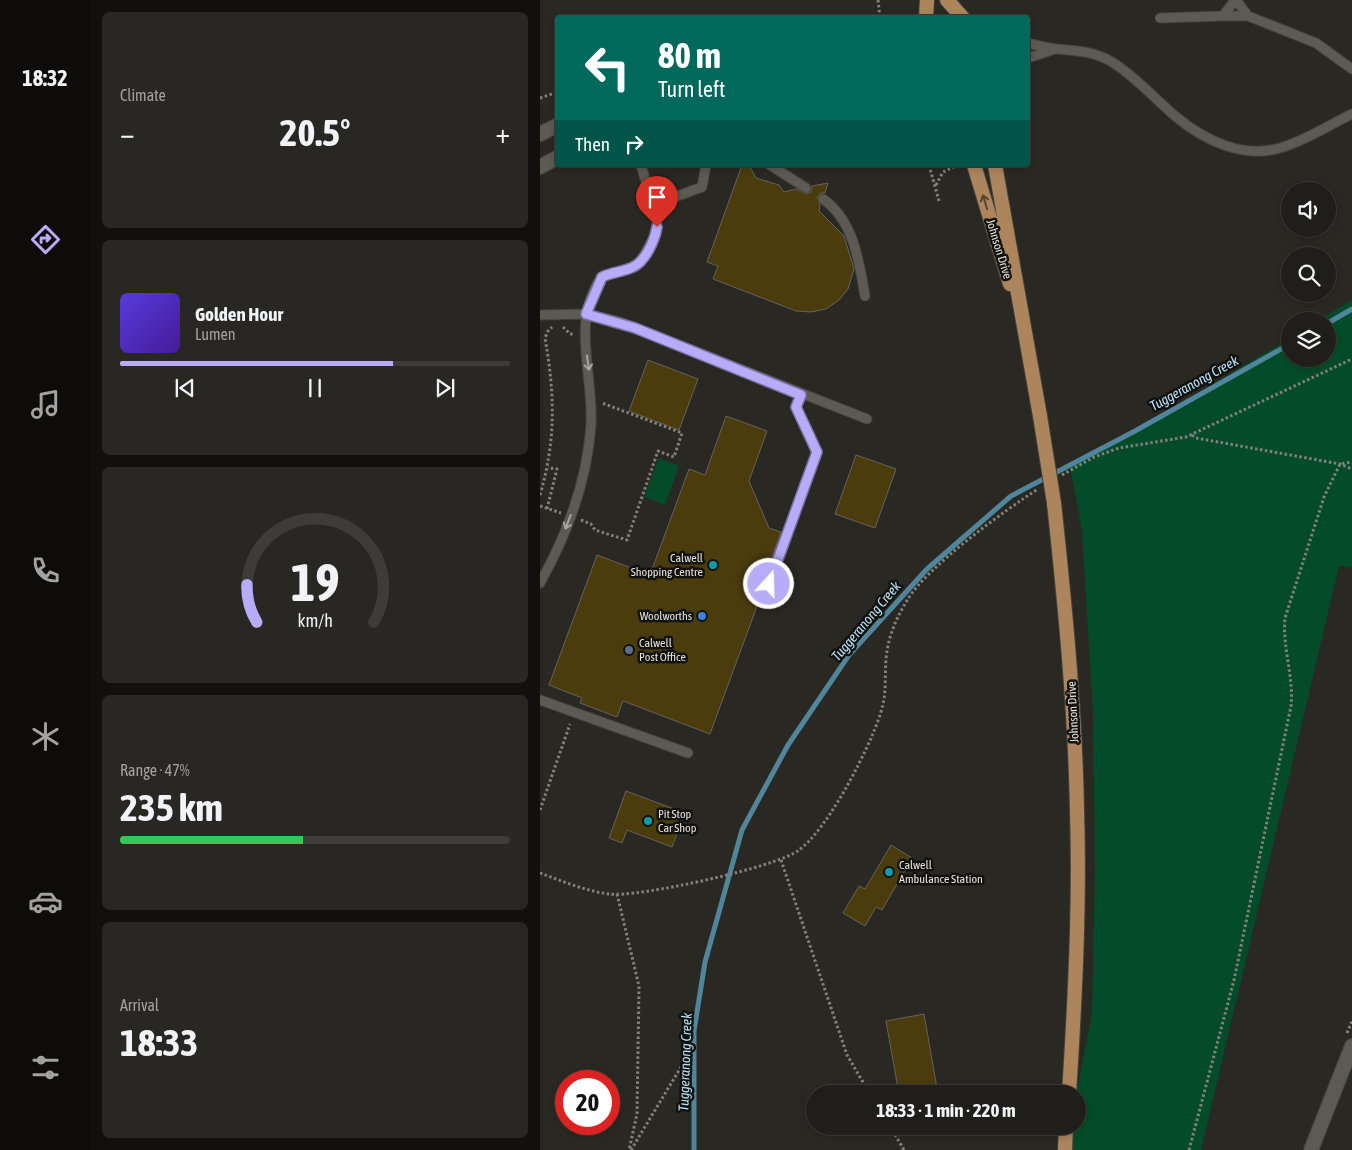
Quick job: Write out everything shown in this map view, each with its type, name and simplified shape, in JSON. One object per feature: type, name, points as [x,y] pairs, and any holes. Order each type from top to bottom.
[{"type":"main road","points":[[926,15],[927,0]]},
{"type":"main road","points":[[947,0],[960,15]]},
{"type":"main road","name":"Johnson Drive","points":[[975,167],[1025,332]]},
{"type":"main road","name":"Johnson Drive","points":[[995,167],[1054,503],[1072,690],[1077,810],[1077,941],[1069,1085]]},
{"type":"main road","points":[[1065,1150],[1066,1135]]},
{"type":"street","points":[[540,134],[555,126]]},
{"type":"street","points":[[540,167],[555,159]]},
{"type":"street","points":[[1311,1150],[1352,1046]]},
{"type":"lane","points":[[1223,16],[1235,0],[1248,16]]},
{"type":"lane","points":[[1160,18],[1248,16],[1316,43],[1352,69]]},
{"type":"lane","points":[[1030,43],[1056,49],[1081,50],[1112,62],[1145,87],[1175,116],[1206,139],[1229,148],[1261,150],[1279,148],[1352,114]]},
{"type":"lane","points":[[1030,57],[1056,49]]},
{"type":"lane","points":[[540,583],[555,557],[571,517],[587,455],[591,424],[591,400],[584,333],[586,314],[602,277],[630,268],[640,262],[656,234],[657,220],[642,167]]},
{"type":"lane","points":[[653,205],[702,187],[706,167]]},
{"type":"lane","points":[[774,167],[806,188]]},
{"type":"lane","points":[[822,199],[831,205],[849,230],[858,256],[865,296]]},
{"type":"lane","points":[[540,315],[586,314],[620,322],[801,395],[867,419]]},
{"type":"lane","points":[[769,584],[817,452],[796,407],[801,395]]},
{"type":"lane","points":[[540,700],[688,753]]},
{"type":"path","points":[[878,0],[880,15]]},
{"type":"path","points":[[540,98],[555,93]]},
{"type":"path","points":[[930,167],[939,201]]},
{"type":"path","points":[[936,186],[943,172],[954,167]]},
{"type":"path","points":[[540,495],[548,468],[552,441],[553,405],[545,338],[548,331],[555,326],[563,327],[570,334],[584,333]]},
{"type":"path","points":[[1060,476],[1094,457],[1119,448],[1192,435],[1352,359]]},
{"type":"path","points":[[540,506],[591,524],[595,530],[626,540],[658,451],[674,457],[682,433],[591,400]]},
{"type":"path","points":[[1192,435],[1196,438],[1340,464],[1352,469]]},
{"type":"path","points":[[1340,464],[1352,462]]},
{"type":"path","points":[[1189,1150],[1234,980],[1291,706],[1292,686],[1284,632],[1285,618],[1324,497],[1340,464]]},
{"type":"path","points":[[547,509],[557,469],[548,468]]},
{"type":"path","points":[[540,873],[581,888],[617,894],[676,887],[781,860],[798,851],[818,833],[872,736],[884,703],[890,635],[909,596],[931,572],[979,532],[1043,486]]},
{"type":"path","points":[[540,810],[574,712]]},
{"type":"path","points":[[781,860],[847,1055],[865,1085]]},
{"type":"path","points":[[617,894],[639,986],[636,1114],[630,1150]]},
{"type":"path","points":[[630,1150],[681,1067]]},
{"type":"path","points":[[895,1135],[904,1150]]},
{"type":"green space","points":[[1352,300],[1352,567],[1339,566],[1201,1150],[1065,1150],[1068,1135],[1086,1135],[1086,1085],[1078,1085],[1092,1014],[1095,866],[1093,713],[1082,531],[1070,465],[1135,431],[1281,343],[1281,367],[1336,367],[1336,312],[1332,312]]},
{"type":"green space","points":[[659,458],[679,466],[665,505],[644,497]]},
{"type":"building","points":[[741,167],[750,167],[756,178],[779,185],[784,192],[796,189],[806,194],[811,192],[812,186],[828,183],[825,193],[821,193],[817,197],[820,205],[819,211],[844,236],[854,269],[848,289],[839,300],[826,309],[811,312],[796,311],[713,279],[718,266],[707,262]]},
{"type":"building","points":[[648,360],[698,379],[679,430],[629,411]]},
{"type":"building","name":"Calwell Shopping Centre","points":[[726,416],[767,431],[749,481],[769,528],[781,532],[763,582],[764,587],[710,734],[623,701],[617,717],[580,703],[582,698],[549,685],[597,555],[650,575],[689,469],[705,475]]},
{"type":"building","points":[[856,455],[896,469],[875,528],[835,514]]},
{"type":"building","name":"Pit Stop Car Shop","points":[[626,791],[685,813],[672,847],[627,830],[622,843],[609,838]]},
{"type":"building","name":"Calwell Ambulance Station","points":[[891,845],[912,858],[882,910],[876,907],[865,926],[843,913],[859,886],[865,889]]},
{"type":"building","points":[[924,1014],[936,1085],[897,1085],[886,1021]]},
{"type":"waterway","name":"Tuggeranong Creek","points":[[1336,318],[1352,309]]},
{"type":"waterway","name":"Tuggeranong Creek","points":[[694,1150],[694,1031],[705,962],[742,830],[788,745],[849,655],[927,569],[1011,496],[1135,431],[1281,349]]},
{"type":"place","name":"Calwell Shopping Centre","points":[[713,565]]},
{"type":"place","name":"Woolworths","points":[[702,616]]},
{"type":"place","name":"Calwell Post Office","points":[[629,650]]},
{"type":"place","name":"Pit Stop Car Shop","points":[[648,821]]},
{"type":"place","name":"Calwell Ambulance Station","points":[[889,872]]},
{"type":"route","points":[[657,227],[656,234],[636,266],[602,277],[586,314],[620,322],[801,395],[796,407],[817,452],[769,584]]}]
